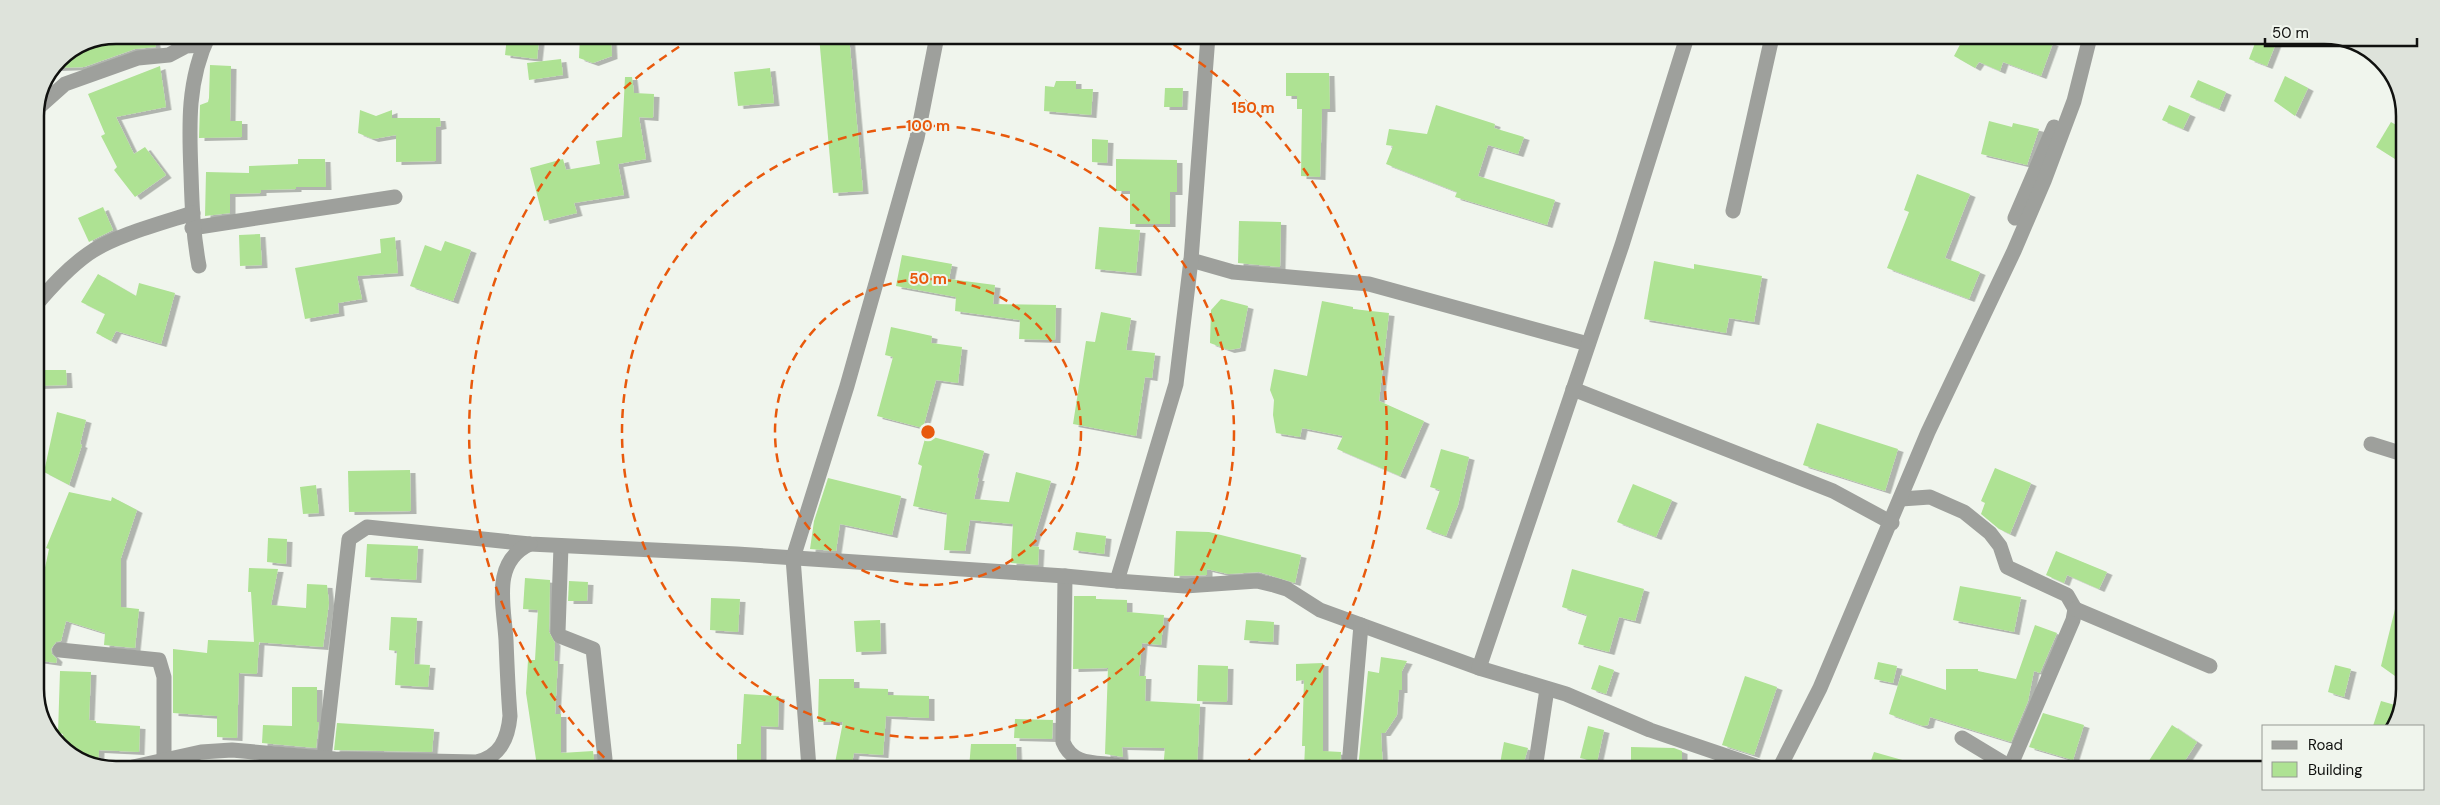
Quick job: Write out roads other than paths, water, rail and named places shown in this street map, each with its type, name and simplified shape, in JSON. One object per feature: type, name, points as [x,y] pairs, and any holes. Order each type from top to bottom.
[{"type":"street","points":[[45,101],[64,84],[138,58],[169,55],[193,44]]},
{"type":"street","points":[[199,266],[192,221],[189,119],[194,76],[205,44]]},
{"type":"street","points":[[808,761],[793,558],[847,386],[917,138],[935,44]]},
{"type":"street","points":[[1117,582],[1176,384],[1191,260],[1207,44]]},
{"type":"street","points":[[1479,668],[1588,344],[1685,44]]},
{"type":"street","points":[[1733,211],[1770,44]]},
{"type":"street","points":[[2015,218],[2060,113],[2082,44]]},
{"type":"street","points":[[1783,761],[1820,688],[1892,523],[1928,432],[2014,251],[2044,181],[2074,101],[2088,44]]},
{"type":"street","points":[[44,295],[57,279],[89,253],[139,230],[192,221],[395,197]]},
{"type":"street","points":[[1191,260],[1232,272],[1369,284],[1588,344]]},
{"type":"street","points":[[1573,389],[1833,491],[1892,523]]},
{"type":"street","points":[[2370,444],[2396,452]]},
{"type":"street","points":[[1901,498],[1930,496],[1964,512],[1990,533],[2000,546],[2008,567],[2067,595],[2075,609],[2210,666]]},
{"type":"street","points":[[331,761],[349,539],[367,527],[530,544],[793,558],[1065,576],[1117,582],[1185,586],[1257,582],[1287,589],[1320,610],[1479,668],[1566,694],[1650,730],[1741,761]]},
{"type":"street","points":[[479,761],[494,755],[503,744],[509,731],[510,716],[500,593],[510,560],[519,549],[530,544]]},
{"type":"street","points":[[561,546],[558,632],[560,636],[593,650],[605,759]]},
{"type":"street","points":[[1065,576],[1063,742],[1067,750],[1079,761]]},
{"type":"street","points":[[2016,761],[2073,620],[2075,609]]},
{"type":"street","points":[[1349,761],[1361,625]]},
{"type":"street","points":[[60,650],[159,660],[164,677],[164,760]]},
{"type":"street","points":[[1536,761],[1547,689]]},
{"type":"street","points":[[1962,738],[2001,761]]},
{"type":"street","points":[[160,761],[202,752],[232,750],[323,761]]}]
